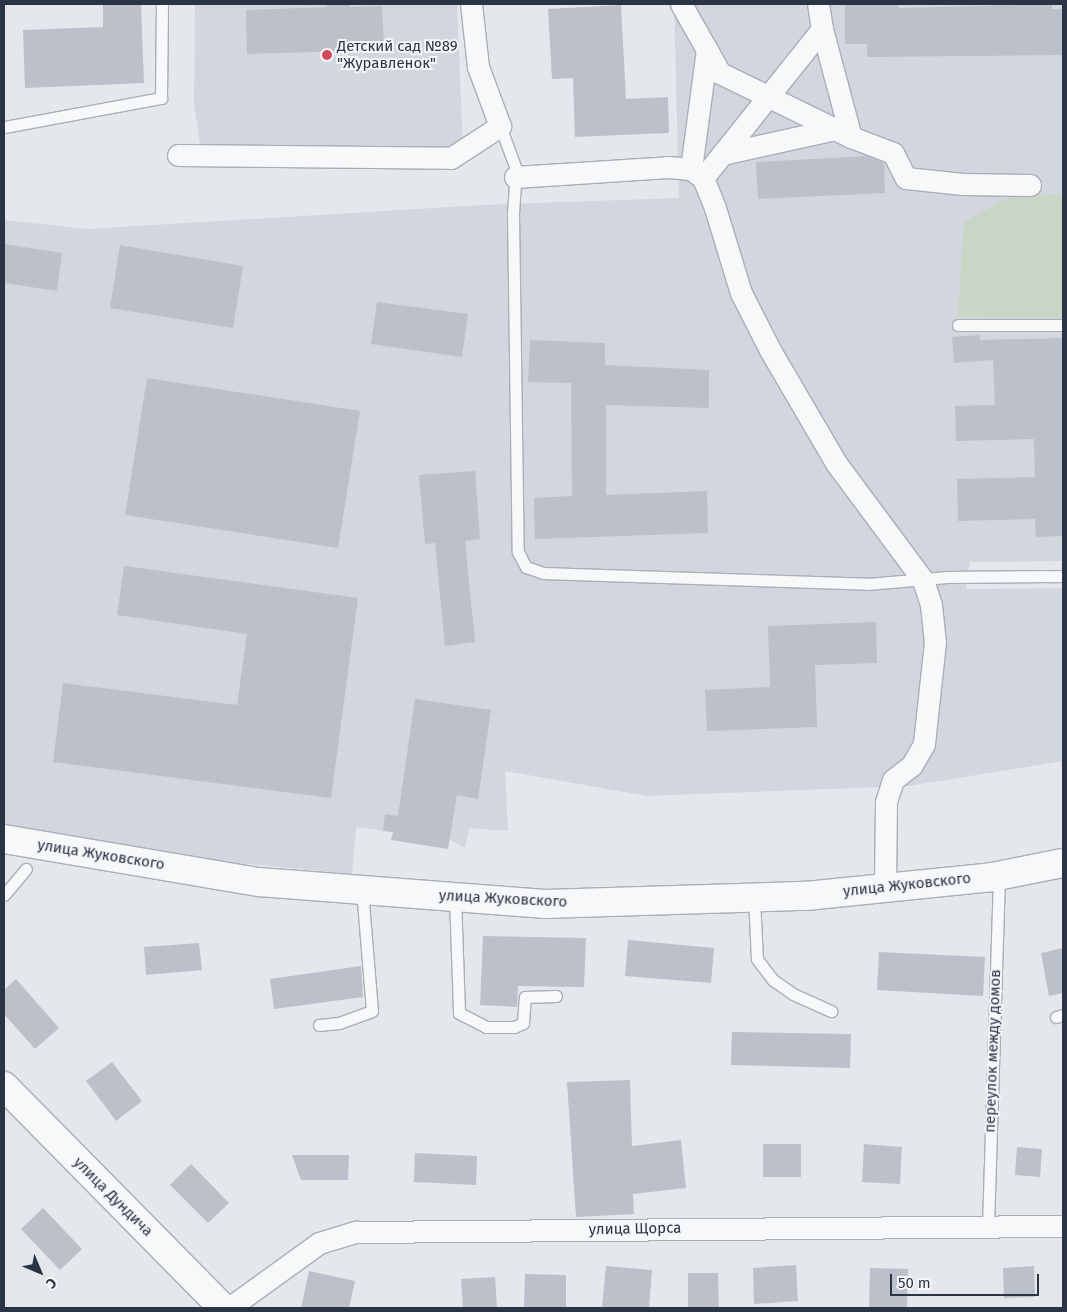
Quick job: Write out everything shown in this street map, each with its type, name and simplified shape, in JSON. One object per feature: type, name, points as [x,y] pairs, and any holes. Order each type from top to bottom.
[{"type":"street","points":[[178,155],[451,158],[500,126],[478,67],[471,4]]},
{"type":"street","points":[[681,4],[720,73],[843,133],[893,153],[906,178],[963,184],[1030,185]]},
{"type":"street","points":[[818,4],[843,133]]},
{"type":"street","points":[[697,174],[722,154],[822,29]]},
{"type":"street","points":[[707,49],[697,174],[741,293],[770,350],[836,463],[923,580],[930,605],[935,642],[924,744],[912,765],[892,780],[886,802],[885,888]]},
{"type":"street","points":[[722,154],[843,133]]},
{"type":"street","points":[[515,177],[668,167],[697,174]]},
{"type":"street","name":"улица Жуковского","points":[[4,839],[258,882],[545,904],[806,896],[999,875],[1063,863]]},
{"type":"street","name":"улица Дундича","points":[[4,1086],[223,1308]]},
{"type":"street","name":"улица Щорса","points":[[229,1308],[319,1243],[356,1232],[1063,1226]]},
{"type":"lane","points":[[4,127],[161,98],[162,4]]},
{"type":"lane","points":[[500,126],[516,169],[513,212],[518,552],[526,567],[543,573],[868,584],[948,577],[1063,576]]},
{"type":"lane","points":[[958,324],[1063,324]]},
{"type":"lane","points":[[4,895],[26,869]]},
{"type":"lane","name":"переулок между домов","points":[[988,1226],[999,875]]},
{"type":"lane","points":[[319,1026],[339,1023],[372,1010],[362,911],[362,890]]},
{"type":"lane","points":[[455,897],[459,1013],[486,1027],[514,1027],[523,1023],[525,997],[556,996]]},
{"type":"lane","points":[[754,898],[757,959],[773,980],[793,994],[831,1011]]},
{"type":"shaded area","name":"Детский сад №89 \"Журавленок\"","points":[[195,4],[457,4],[463,150],[202,157],[194,105]]},
{"type":"shaded area","points":[[674,4],[1063,4],[1063,561],[970,562],[966,589],[1063,588],[1063,761],[909,786],[647,796],[505,771],[508,831],[469,828],[465,848],[450,840],[356,827],[352,874],[188,858],[4,831],[4,220],[88,229],[483,205],[679,198]]},
{"type":"green space","points":[[1063,194],[1063,318],[958,317],[964,222],[1010,197]]},
{"type":"building","points":[[103,4],[141,4],[144,83],[25,88],[23,30],[103,27]]},
{"type":"building","points":[[327,4],[350,4],[350,7],[382,6],[384,50],[247,54],[246,10],[327,7]]},
{"type":"building","points":[[845,4],[898,4],[898,8],[1052,4],[1052,9],[1063,9],[1063,55],[867,57],[867,44],[845,44]]},
{"type":"building","points":[[621,5],[626,99],[668,97],[669,133],[575,137],[573,78],[552,79],[548,9]]},
{"type":"building","points":[[867,156],[884,163],[885,193],[758,199],[756,162]]},
{"type":"building","points":[[4,244],[62,253],[57,291],[4,283]]},
{"type":"building","points":[[120,245],[243,266],[233,328],[110,308]]},
{"type":"building","points":[[377,302],[468,314],[462,357],[371,344]]},
{"type":"building","points":[[979,335],[980,340],[1063,338],[1063,536],[1036,537],[1035,519],[958,521],[957,479],[1035,477],[1034,439],[956,441],[955,406],[995,405],[993,360],[954,363],[952,337]]},
{"type":"building","points":[[530,340],[605,343],[605,365],[709,370],[709,408],[606,405],[606,495],[707,491],[708,533],[535,539],[534,498],[572,496],[571,383],[528,382]]},
{"type":"building","points":[[147,378],[360,411],[338,548],[125,515]]},
{"type":"building","points":[[475,471],[480,539],[465,541],[475,642],[445,646],[435,543],[425,544],[419,475]]},
{"type":"building","points":[[124,566],[358,598],[331,798],[53,762],[63,683],[237,705],[247,634],[117,615]]},
{"type":"building","points":[[876,622],[877,663],[815,665],[817,727],[707,731],[705,690],[770,687],[768,626]]},
{"type":"building","points":[[415,699],[491,710],[478,799],[457,795],[448,849],[391,840],[393,832],[383,831],[385,814],[398,816]]},
{"type":"building","points":[[483,936],[586,938],[584,987],[518,986],[517,1007],[480,1005]]},
{"type":"building","points":[[628,940],[714,948],[711,983],[625,976]]},
{"type":"building","points":[[199,943],[202,970],[146,975],[144,947]]},
{"type":"building","points":[[1063,948],[1063,993],[1049,996],[1041,953]]},
{"type":"building","points":[[879,952],[985,957],[983,996],[877,990]]},
{"type":"building","points":[[361,966],[363,997],[274,1009],[270,979]]},
{"type":"building","points":[[16,979],[59,1028],[35,1049],[4,1014],[4,990]]},
{"type":"building","points":[[732,1032],[851,1034],[850,1068],[731,1065]]},
{"type":"building","points":[[112,1062],[142,1101],[116,1121],[86,1081]]},
{"type":"building","points":[[630,1080],[632,1146],[681,1140],[686,1188],[633,1194],[634,1214],[576,1217],[567,1082]]},
{"type":"building","points":[[763,1144],[801,1144],[801,1177],[763,1177]]},
{"type":"building","points":[[864,1144],[902,1147],[900,1184],[862,1182]]},
{"type":"building","points":[[1017,1147],[1042,1149],[1040,1177],[1015,1175]]},
{"type":"building","points":[[415,1153],[477,1156],[476,1185],[414,1182]]},
{"type":"building","points":[[292,1155],[349,1155],[348,1180],[301,1180]]},
{"type":"building","points":[[191,1164],[229,1203],[208,1223],[170,1185]]},
{"type":"building","points":[[43,1208],[82,1249],[60,1270],[21,1229]]},
{"type":"building","points":[[796,1265],[798,1301],[754,1304],[753,1268]]},
{"type":"building","points":[[606,1266],[652,1270],[649,1308],[602,1308]]},
{"type":"building","points":[[1034,1266],[1035,1297],[1004,1298],[1003,1268]]},
{"type":"building","points":[[870,1268],[908,1269],[907,1308],[869,1308]]},
{"type":"building","points":[[309,1271],[355,1281],[349,1308],[301,1308]]},
{"type":"building","points":[[688,1273],[718,1273],[719,1308],[688,1308]]},
{"type":"building","points":[[525,1274],[566,1275],[566,1308],[524,1308]]},
{"type":"building","points":[[495,1277],[497,1308],[463,1308],[461,1279]]},
{"type":"place","name":"Детский сад №89 \"Журавленок\"","points":[[327,55]]}]
